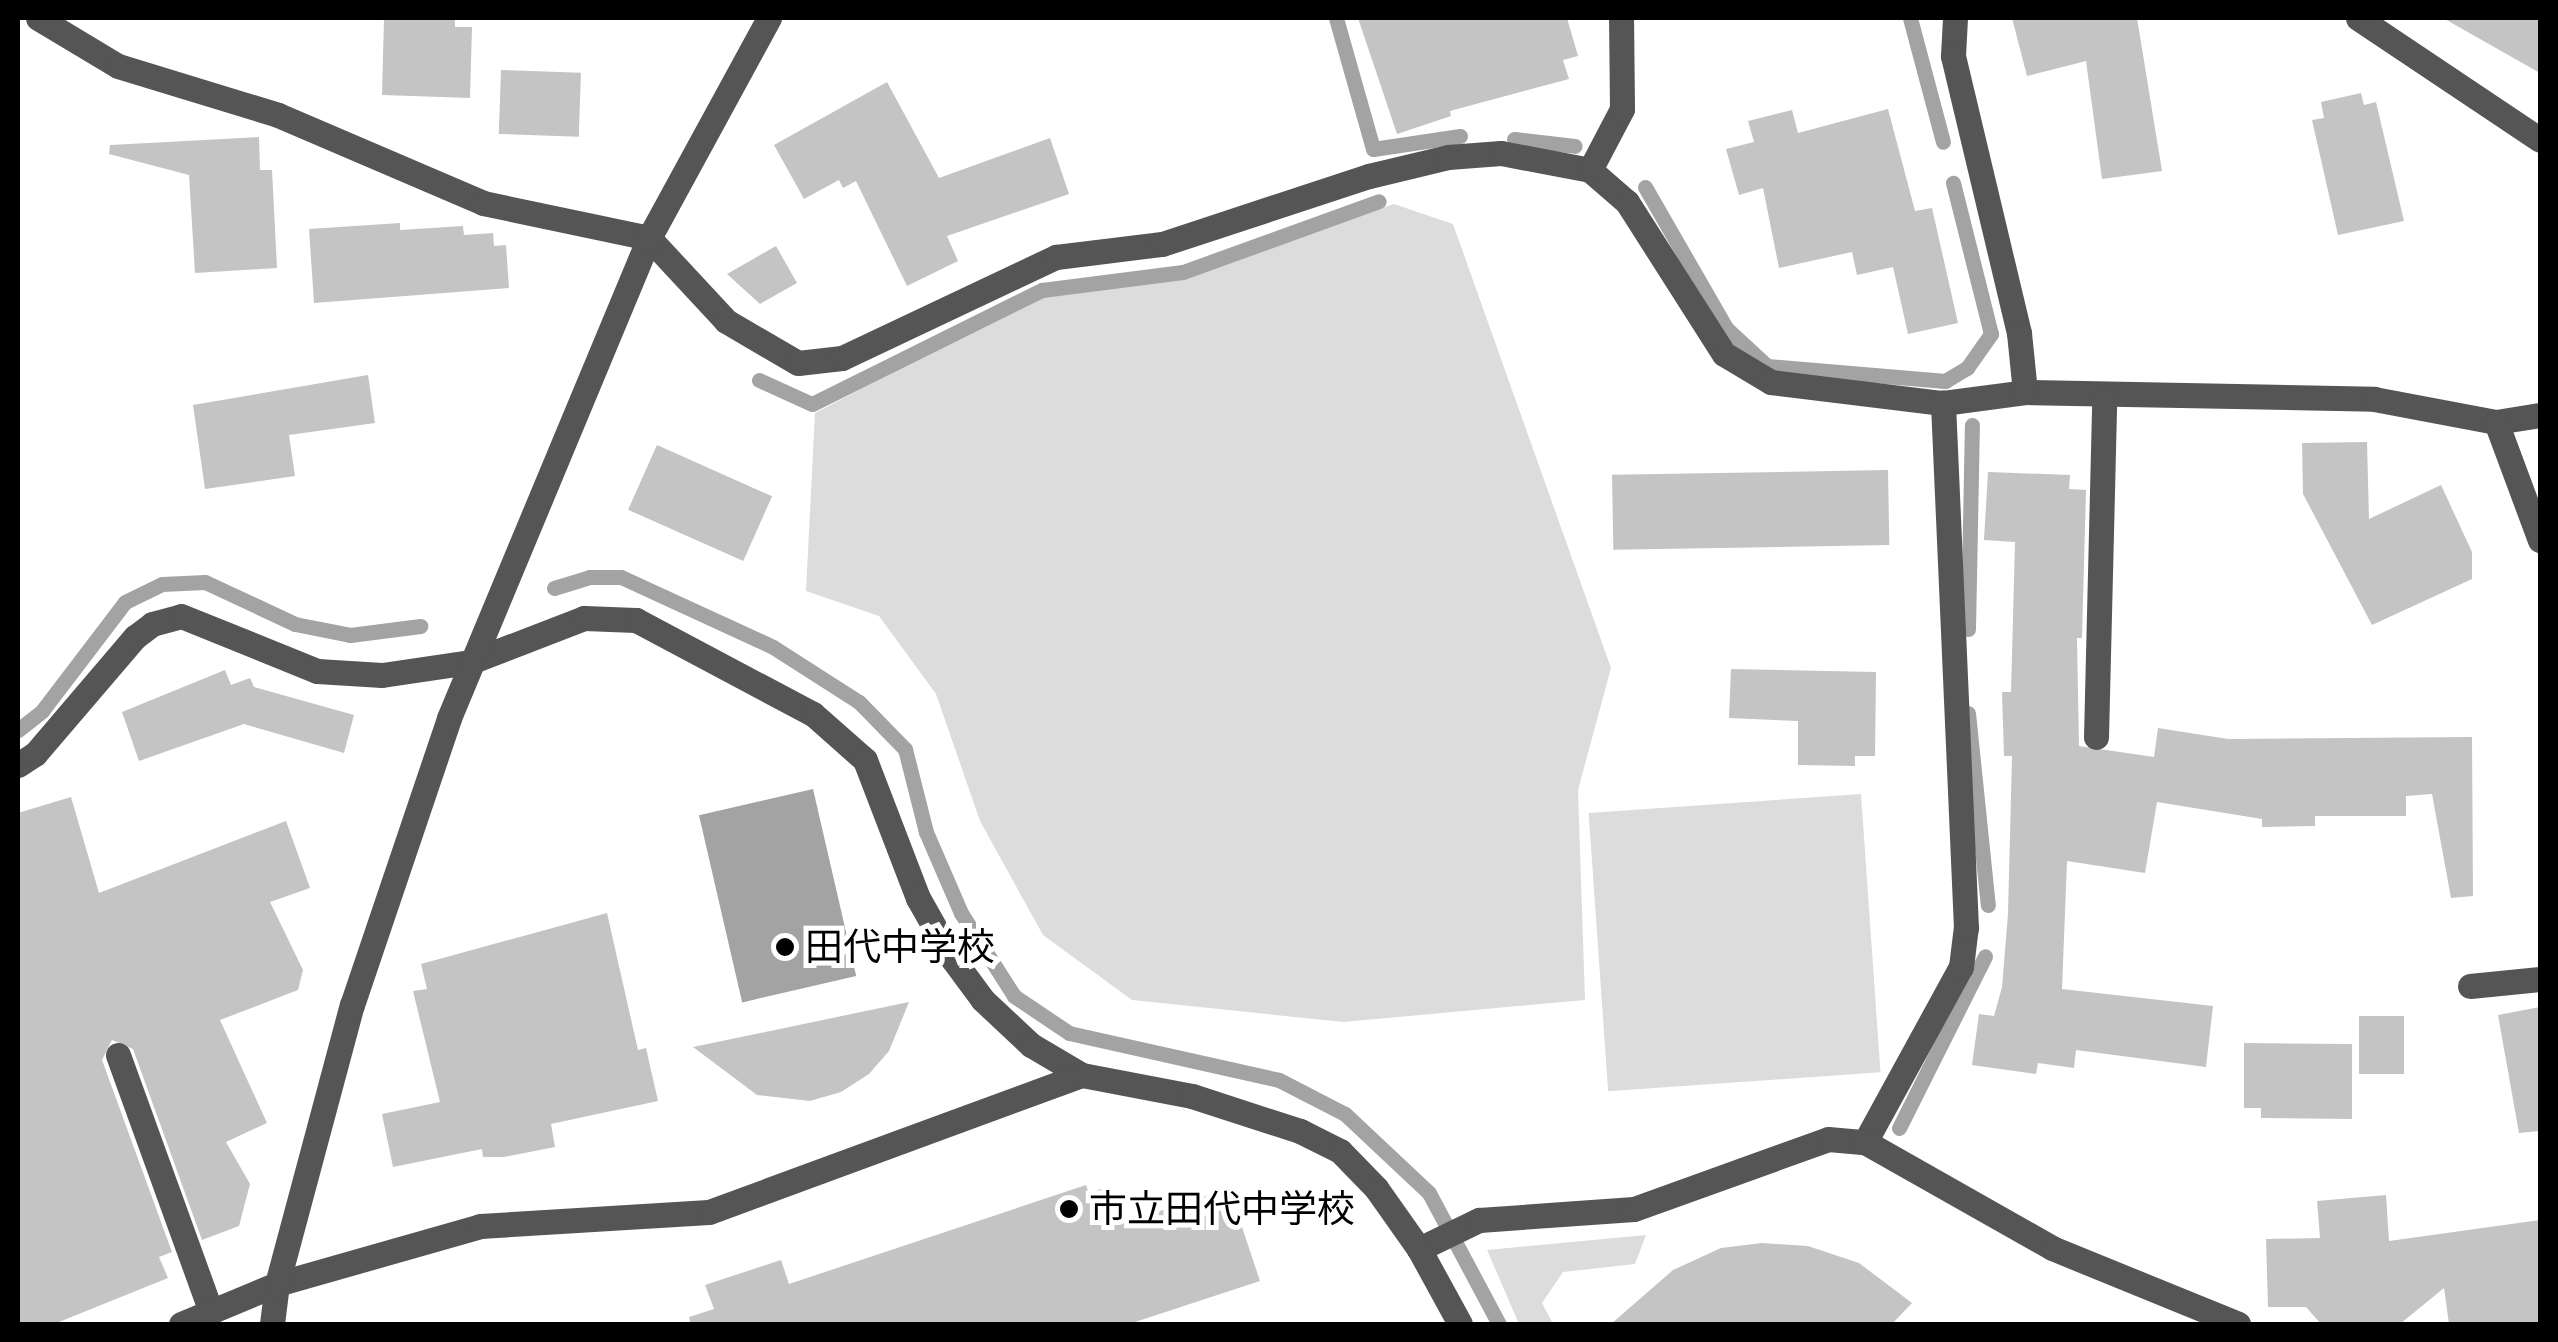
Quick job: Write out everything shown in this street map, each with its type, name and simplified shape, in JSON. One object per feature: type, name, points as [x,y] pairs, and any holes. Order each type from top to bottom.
[{"type":"street","points":[[38,18],[118,66],[278,115],[483,203],[649,238],[726,321],[798,363],[842,358],[1056,257],[1162,244],[1370,176],[1448,157],[1501,153],[1590,170],[1627,202],[1724,354],[1772,382],[1943,403],[2025,392],[2104,398],[2374,399],[2496,422],[2540,415]]},
{"type":"street","points":[[272,1324],[277,1284],[352,1004],[470,662],[649,238],[768,18]]},
{"type":"street","points":[[1590,170],[1622,108],[1621,18]]},
{"type":"street","points":[[1955,18],[1952,56],[2020,333],[2025,392]]},
{"type":"street","points":[[2358,18],[2540,140]]},
{"type":"street","points":[[2096,737],[2104,398]]},
{"type":"street","points":[[1865,1142],[1961,966],[1966,928],[1943,403]]},
{"type":"street","points":[[2496,422],[2540,540]]},
{"type":"street","points":[[18,765],[34,754],[135,637],[152,624],[181,616],[318,671],[382,675],[470,662],[584,618],[636,620],[814,714],[866,760],[918,898],[983,1000],[1031,1045],[1082,1075],[1192,1096],[1300,1131],[1340,1151],[1376,1188],[1419,1249],[1460,1324]]},
{"type":"street","points":[[2470,986],[2540,978]]},
{"type":"street","points":[[118,1054],[211,1312]]},
{"type":"street","points":[[182,1324],[277,1284],[480,1226],[709,1212],[1082,1075]]},
{"type":"street","points":[[1419,1249],[1479,1220],[1634,1208],[1828,1139],[1865,1142],[2052,1248],[2238,1324]]},
{"type":"shaded area","points":[[1394,204],[1453,224],[1611,668],[1578,790],[1585,1000],[1343,1022],[1132,1000],[1043,935],[980,821],[936,694],[879,616],[806,591],[815,413],[1038,297],[1175,275]]},
{"type":"shaded area","points":[[813,789],[856,976],[742,1002],[699,815]]},
{"type":"shaded area","points":[[1861,794],[1880,1072],[1608,1091],[1589,813]]},
{"type":"shaded area","points":[[1646,1235],[1635,1264],[1563,1272],[1542,1303],[1553,1324],[1519,1324],[1487,1250]]},
{"type":"building","points":[[384,18],[455,18],[455,27],[472,27],[470,98],[382,95]]},
{"type":"building","points":[[1358,18],[1567,18],[1578,56],[1563,60],[1569,79],[1450,111],[1451,116],[1397,134]]},
{"type":"building","points":[[2012,18],[2137,18],[2162,171],[2102,179],[2086,61],[2027,76]]},
{"type":"building","points":[[2443,18],[2540,18],[2540,73]]},
{"type":"building","points":[[501,70],[581,73],[579,137],[499,134]]},
{"type":"building","points":[[887,82],[939,178],[1050,138],[1069,194],[947,236],[958,261],[907,286],[856,181],[843,188],[839,180],[804,199],[774,145]]},
{"type":"building","points":[[2361,93],[2364,105],[2376,102],[2404,221],[2338,235],[2312,120],[2324,118],[2321,102]]},
{"type":"building","points":[[1888,109],[1915,211],[1932,208],[1958,323],[1908,334],[1893,267],[1857,275],[1852,252],[1779,268],[1763,188],[1739,195],[1726,149],[1754,142],[1748,121],[1792,110],[1798,133]]},
{"type":"building","points":[[259,137],[260,170],[272,170],[277,268],[195,273],[189,175],[109,154],[110,145]]},
{"type":"building","points":[[400,223],[400,230],[463,226],[464,235],[493,233],[494,246],[506,245],[509,288],[314,303],[309,229]]},
{"type":"building","points":[[776,246],[797,283],[760,304],[727,274]]},
{"type":"building","points":[[368,375],[375,423],[289,435],[295,476],[205,489],[193,405]]},
{"type":"building","points":[[2367,442],[2369,519],[2441,485],[2472,552],[2472,579],[2372,625],[2303,494],[2302,443]]},
{"type":"building","points":[[657,445],[772,496],[743,561],[628,510]]},
{"type":"building","points":[[1888,470],[1889,545],[1613,550],[1612,475]]},
{"type":"building","points":[[1988,472],[2070,475],[2069,489],[2086,490],[2082,638],[2077,638],[2079,746],[2154,757],[2158,728],[2228,739],[2472,737],[2473,896],[2451,898],[2432,794],[2406,796],[2406,816],[2315,816],[2315,826],[2262,827],[2262,819],[2157,802],[2145,873],[2067,861],[2062,989],[2213,1006],[2206,1067],[2076,1050],[2074,1068],[2038,1063],[2036,1074],[1972,1065],[1979,1014],[1994,1016],[2002,987],[2008,914],[2012,756],[2004,756],[2002,692],[2011,692],[2015,542],[1984,540]]},
{"type":"building","points":[[1731,669],[1876,672],[1875,756],[1855,756],[1855,766],[1798,765],[1798,721],[1729,718]]},
{"type":"building","points":[[225,670],[231,685],[250,678],[254,687],[354,715],[344,753],[244,724],[139,761],[122,712]]},
{"type":"building","points":[[71,797],[99,893],[286,821],[310,888],[270,902],[303,970],[298,990],[220,1020],[267,1123],[226,1142],[250,1184],[239,1226],[202,1240],[133,1049],[112,1040],[102,1060],[172,1252],[159,1257],[168,1278],[54,1324],[18,1324],[18,813]]},
{"type":"building","points":[[607,913],[638,1050],[646,1048],[658,1101],[551,1124],[555,1147],[504,1157],[483,1157],[482,1149],[393,1167],[382,1114],[440,1102],[413,991],[427,989],[421,964]]},
{"type":"building","points":[[909,1002],[889,1051],[869,1074],[841,1092],[810,1101],[757,1095],[693,1047]]},
{"type":"building","points":[[2540,1007],[2540,1131],[2519,1133],[2498,1015]]},
{"type":"building","points":[[2359,1016],[2404,1016],[2404,1074],[2359,1074]]},
{"type":"building","points":[[2244,1043],[2352,1044],[2352,1119],[2261,1118],[2261,1108],[2244,1108]]},
{"type":"building","points":[[1086,1185],[1089,1193],[1112,1185],[1124,1223],[1229,1188],[1260,1281],[1129,1324],[691,1324],[689,1317],[714,1309],[705,1285],[781,1260],[789,1284]]},
{"type":"building","points":[[2386,1195],[2389,1241],[2540,1220],[2540,1324],[2449,1324],[2444,1288],[2400,1324],[2321,1324],[2306,1307],[2268,1307],[2266,1239],[2320,1238],[2317,1201]]},
{"type":"building","points":[[1762,1243],[1808,1246],[1859,1263],[1912,1303],[1892,1324],[1611,1324],[1673,1270],[1721,1248]]},
{"type":"waterway","points":[[1336,18],[1373,149],[1460,136]]},
{"type":"waterway","points":[[1910,18],[1943,142]]},
{"type":"waterway","points":[[1514,139],[1575,146]]},
{"type":"waterway","points":[[1645,187],[1726,328],[1767,366],[1945,381],[1967,368],[1991,334],[1953,183]]},
{"type":"waterway","points":[[759,380],[812,404],[1042,290],[1183,272],[1379,201]]},
{"type":"waterway","points":[[1968,629],[1972,425]]},
{"type":"waterway","points":[[554,588],[589,577],[621,577],[773,647],[859,702],[905,749],[926,832],[961,913],[1014,996],[1069,1033],[1279,1080],[1345,1114],[1429,1193],[1499,1324]]},
{"type":"waterway","points":[[18,730],[42,711],[125,602],[162,584],[205,582],[295,624],[350,635],[420,626]]},
{"type":"waterway","points":[[1968,713],[1988,905]]},
{"type":"waterway","points":[[1899,1128],[1985,956]]},
{"type":"place","name":"田代中学校","points":[[785,947]]},
{"type":"place","name":"市立田代中学校","points":[[1069,1209]]}]
